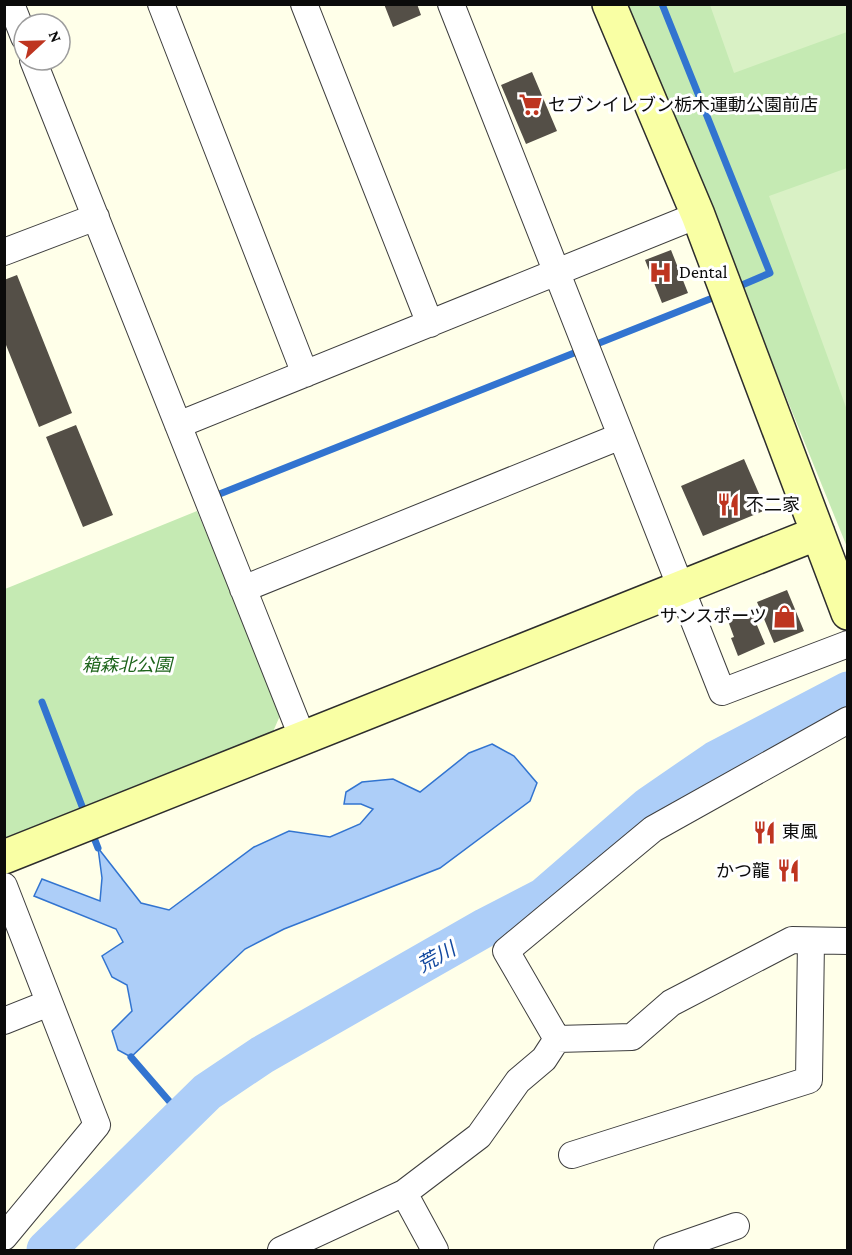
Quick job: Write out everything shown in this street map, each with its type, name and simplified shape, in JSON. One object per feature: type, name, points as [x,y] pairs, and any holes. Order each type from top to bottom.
[{"type":"street","points":[[161,4],[306,374]]},
{"type":"street","points":[[304,4],[430,324]]},
{"type":"street","points":[[451,4],[722,692],[848,644]]},
{"type":"street","points":[[609,4],[698,215],[848,613]]},
{"type":"street","points":[[38,72],[303,739]]},
{"type":"street","points":[[178,425],[698,215]]},
{"type":"street","points":[[4,252],[96,217]]},
{"type":"street","points":[[243,589],[621,436]]},
{"type":"street","points":[[4,857],[819,533]]},
{"type":"street","points":[[558,1039],[506,951],[653,829],[848,720]]},
{"type":"street","points":[[4,886],[97,1125],[4,1237]]},
{"type":"street","points":[[558,1039],[632,1037],[671,1003],[792,940],[848,941]]},
{"type":"street","points":[[572,1155],[809,1080],[811,941]]},
{"type":"street","points":[[4,1021],[49,1002]]},
{"type":"street","points":[[285,1250],[404,1193],[479,1136],[518,1081],[544,1059],[558,1039]]},
{"type":"street","points":[[404,1193],[435,1251]]},
{"type":"street","points":[[667,1251],[736,1226]]},
{"type":"green space","points":[[627,5],[847,5],[847,547]]},
{"type":"green space","points":[[710,5],[847,5],[847,32],[734,73]]},
{"type":"green space","points":[[848,168],[847,410],[769,196]]},
{"type":"green space","name":"箱森北公園","points":[[197,511],[282,711],[272,734],[5,838],[5,589]]},
{"type":"water","points":[[492,744],[514,756],[537,783],[530,801],[440,868],[284,929],[245,949],[131,1057],[118,1050],[112,1031],[132,1011],[127,985],[112,977],[102,956],[123,942],[116,929],[34,896],[42,879],[100,901],[102,878],[98,848],[141,903],[169,910],[254,847],[289,831],[330,837],[360,824],[373,809],[361,804],[344,804],[346,792],[362,782],[393,779],[420,792],[469,753]]},
{"type":"building","points":[[384,4],[417,4],[421,15],[393,27]]},
{"type":"building","points":[[532,72],[557,131],[526,144],[501,85]]},
{"type":"building","points":[[671,250],[688,293],[662,303],[645,260]]},
{"type":"building","points":[[17,275],[72,413],[39,427],[4,340],[4,280]]},
{"type":"building","points":[[76,425],[113,515],[83,527],[46,437]]},
{"type":"building","points":[[744,459],[766,510],[703,536],[681,486]]},
{"type":"building","points":[[787,590],[804,631],[774,643],[757,602]]},
{"type":"building","points":[[751,611],[765,644],[738,656],[728,621]]},
{"type":"waterway","points":[[662,4],[770,273],[735,288]]},
{"type":"waterway","points":[[212,497],[720,295]]},
{"type":"waterway","name":"荒川","points":[[46,1250],[207,1092],[262,1055],[486,927],[544,897],[649,806],[716,760],[848,691]]},
{"type":"waterway","points":[[42,702],[85,814]]},
{"type":"waterway","points":[[91,830],[98,848]]},
{"type":"waterway","points":[[131,1057],[182,1116]]},
{"type":"place","name":"セブンイレブン栃木運動公園前店","points":[[530,105]]},
{"type":"place","name":"Dental","points":[[661,272]]},
{"type":"place","name":"不二家","points":[[728,505]]},
{"type":"place","name":"サンスポーツ","points":[[785,616]]},
{"type":"place","name":"東風","points":[[764,832]]},
{"type":"place","name":"かつ龍","points":[[788,871]]}]
